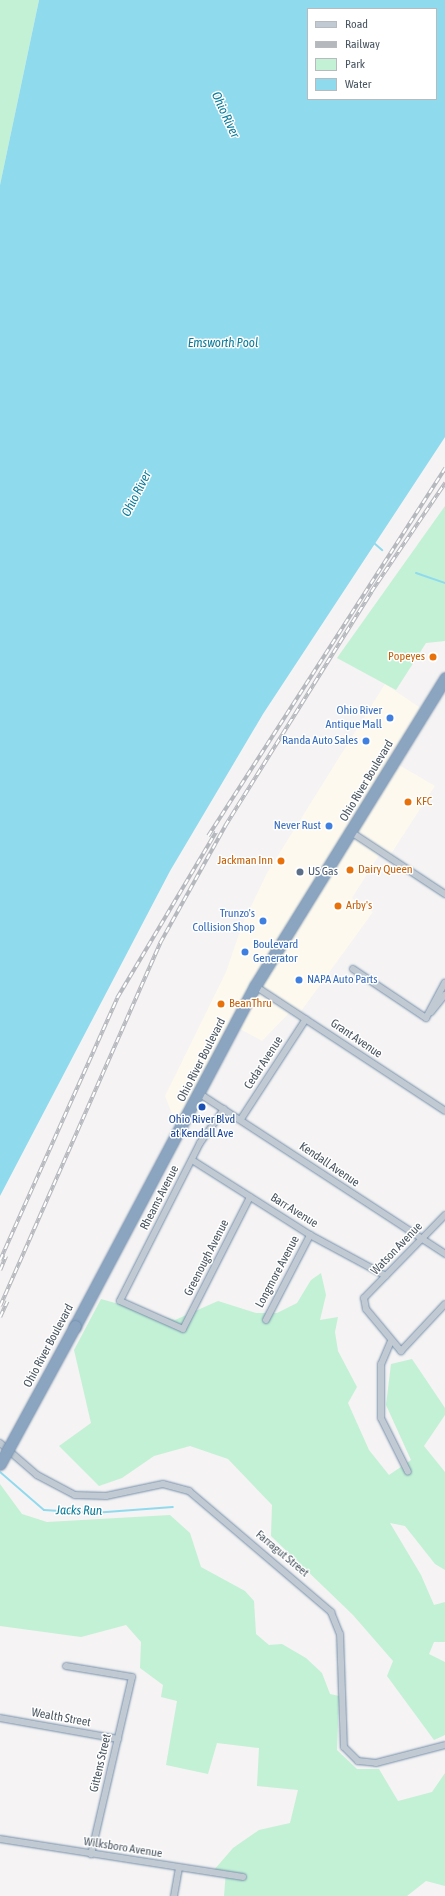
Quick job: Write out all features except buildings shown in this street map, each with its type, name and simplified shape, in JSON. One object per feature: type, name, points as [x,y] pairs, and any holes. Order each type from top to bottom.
[{"type":"highway","name":"Ohio River Boulevard","points":[[0,1464],[200,1094],[255,986],[445,678]]},
{"type":"street","points":[[351,832],[445,894]]},
{"type":"street","points":[[353,969],[426,1018]]},
{"type":"street","points":[[426,1018],[445,983]]},
{"type":"street","name":"Grant Avenue","points":[[255,986],[445,1111]]},
{"type":"street","points":[[426,1018],[445,995]]},
{"type":"street","name":"Cedar Avenue","points":[[241,1119],[306,1019]]},
{"type":"street","name":"Kendall Avenue","points":[[200,1094],[241,1119],[445,1254]]},
{"type":"street","name":"Rheams Avenue","points":[[183,1329],[120,1301],[192,1160],[214,1120],[224,1109]]},
{"type":"street","name":"Barr Avenue","points":[[192,1160],[310,1235],[386,1276]]},
{"type":"street","name":"Greenough Avenue","points":[[183,1329],[250,1197]]},
{"type":"street","name":"Watson Avenue","points":[[392,1341],[366,1309],[364,1298],[445,1215]]},
{"type":"street","name":"Longmore Avenue","points":[[266,1320],[310,1235]]},
{"type":"street","points":[[408,1472],[381,1418],[381,1364],[392,1341],[401,1352],[445,1304]]},
{"type":"street","name":"Farragut Street","points":[[0,1442],[37,1475],[75,1495],[106,1496],[163,1484],[189,1490],[331,1612],[340,1634],[344,1746],[358,1761],[376,1763],[445,1745]]},
{"type":"street","name":"Gittens Street","points":[[66,1666],[132,1677],[91,1854]]},
{"type":"street","name":"Wealth Street","points":[[0,1718],[118,1739]]},
{"type":"street","name":"Wilksboro Avenue","points":[[0,1839],[243,1877]]},
{"type":"street","points":[[174,1896],[179,1868]]},
{"type":"shaded area","points":[[385,684],[425,711],[394,762],[435,786],[389,857],[381,852],[352,898],[373,912],[299,1014],[292,1010],[262,1041],[235,1026],[179,1132],[165,1096],[226,972],[242,925],[267,873]]},
{"type":"green space","points":[[0,0],[39,0],[0,185]]},
{"type":"green space","points":[[445,506],[445,641],[426,643],[396,690],[337,658]]},
{"type":"green space","points":[[321,1273],[326,1295],[320,1320],[338,1317],[335,1332],[338,1351],[357,1387],[348,1403],[369,1450],[389,1475],[411,1460],[386,1405],[391,1364],[412,1359],[445,1408],[445,1415],[424,1446],[445,1472],[445,1570],[435,1564],[405,1526],[390,1523],[421,1575],[434,1605],[445,1602],[445,1642],[434,1642],[429,1654],[445,1662],[445,1735],[434,1740],[387,1676],[393,1661],[353,1615],[271,1536],[272,1505],[228,1459],[190,1446],[154,1456],[122,1478],[99,1486],[59,1446],[91,1423],[74,1350],[101,1299],[175,1320],[218,1301],[256,1313],[277,1313],[297,1303],[311,1280]]},
{"type":"green space","points":[[0,1484],[22,1514],[47,1522],[170,1515],[190,1533],[201,1567],[245,1591],[254,1601],[256,1634],[269,1645],[282,1644],[306,1658],[322,1673],[330,1694],[339,1696],[337,1750],[357,1769],[379,1769],[398,1801],[432,1792],[445,1773],[445,1886],[426,1881],[407,1896],[224,1896],[226,1871],[214,1870],[233,1848],[259,1830],[290,1823],[298,1790],[257,1786],[259,1748],[217,1743],[208,1774],[166,1765],[177,1701],[161,1697],[163,1685],[140,1668],[141,1642],[126,1625],[81,1637],[0,1626]]},
{"type":"water","name":"Emsworth Pool","points":[[39,0],[445,0],[445,437],[263,714],[170,871],[0,1196],[0,185]]},
{"type":"waterway","points":[[374,543],[382,550]]},
{"type":"waterway","points":[[416,573],[445,583]]},
{"type":"waterway","name":"Jacks Run","points":[[0,1472],[44,1510],[93,1513],[173,1507]]},
{"type":"railway","points":[[208,836],[445,468]]},
{"type":"railway","points":[[0,1306],[160,943],[225,826],[371,592],[445,483]]},
{"type":"railway","points":[[0,1260],[117,998],[216,832]]},
{"type":"railway","points":[[0,1270],[6,1256]]},
{"type":"railway","points":[[0,1317],[7,1302]]},
{"type":"place","name":"Popeyes","points":[[433,657]]},
{"type":"place","name":"Ohio River Antique Mall","points":[[390,718]]},
{"type":"place","name":"Randa Auto Sales","points":[[366,741]]},
{"type":"place","name":"KFC","points":[[408,802]]},
{"type":"place","name":"Never Rust","points":[[329,826]]},
{"type":"place","name":"Jackman Inn","points":[[281,861]]},
{"type":"place","name":"Dairy Queen","points":[[350,870]]},
{"type":"place","name":"US Gas","points":[[300,872]]},
{"type":"place","name":"Arby's","points":[[338,906]]},
{"type":"place","name":"Trunzo's Collision Shop","points":[[263,921]]},
{"type":"place","name":"Boulevard Generator","points":[[245,952]]},
{"type":"place","name":"NAPA Auto Parts","points":[[299,980]]},
{"type":"place","name":"BeanThru","points":[[221,1004]]},
{"type":"place","name":"Ohio River Blvd at Kendall Ave","points":[[202,1107]]},
{"type":"water label","name":"Ohio River","points":[[225,115]]},
{"type":"water label","name":"Ohio River","points":[[137,494]]}]
